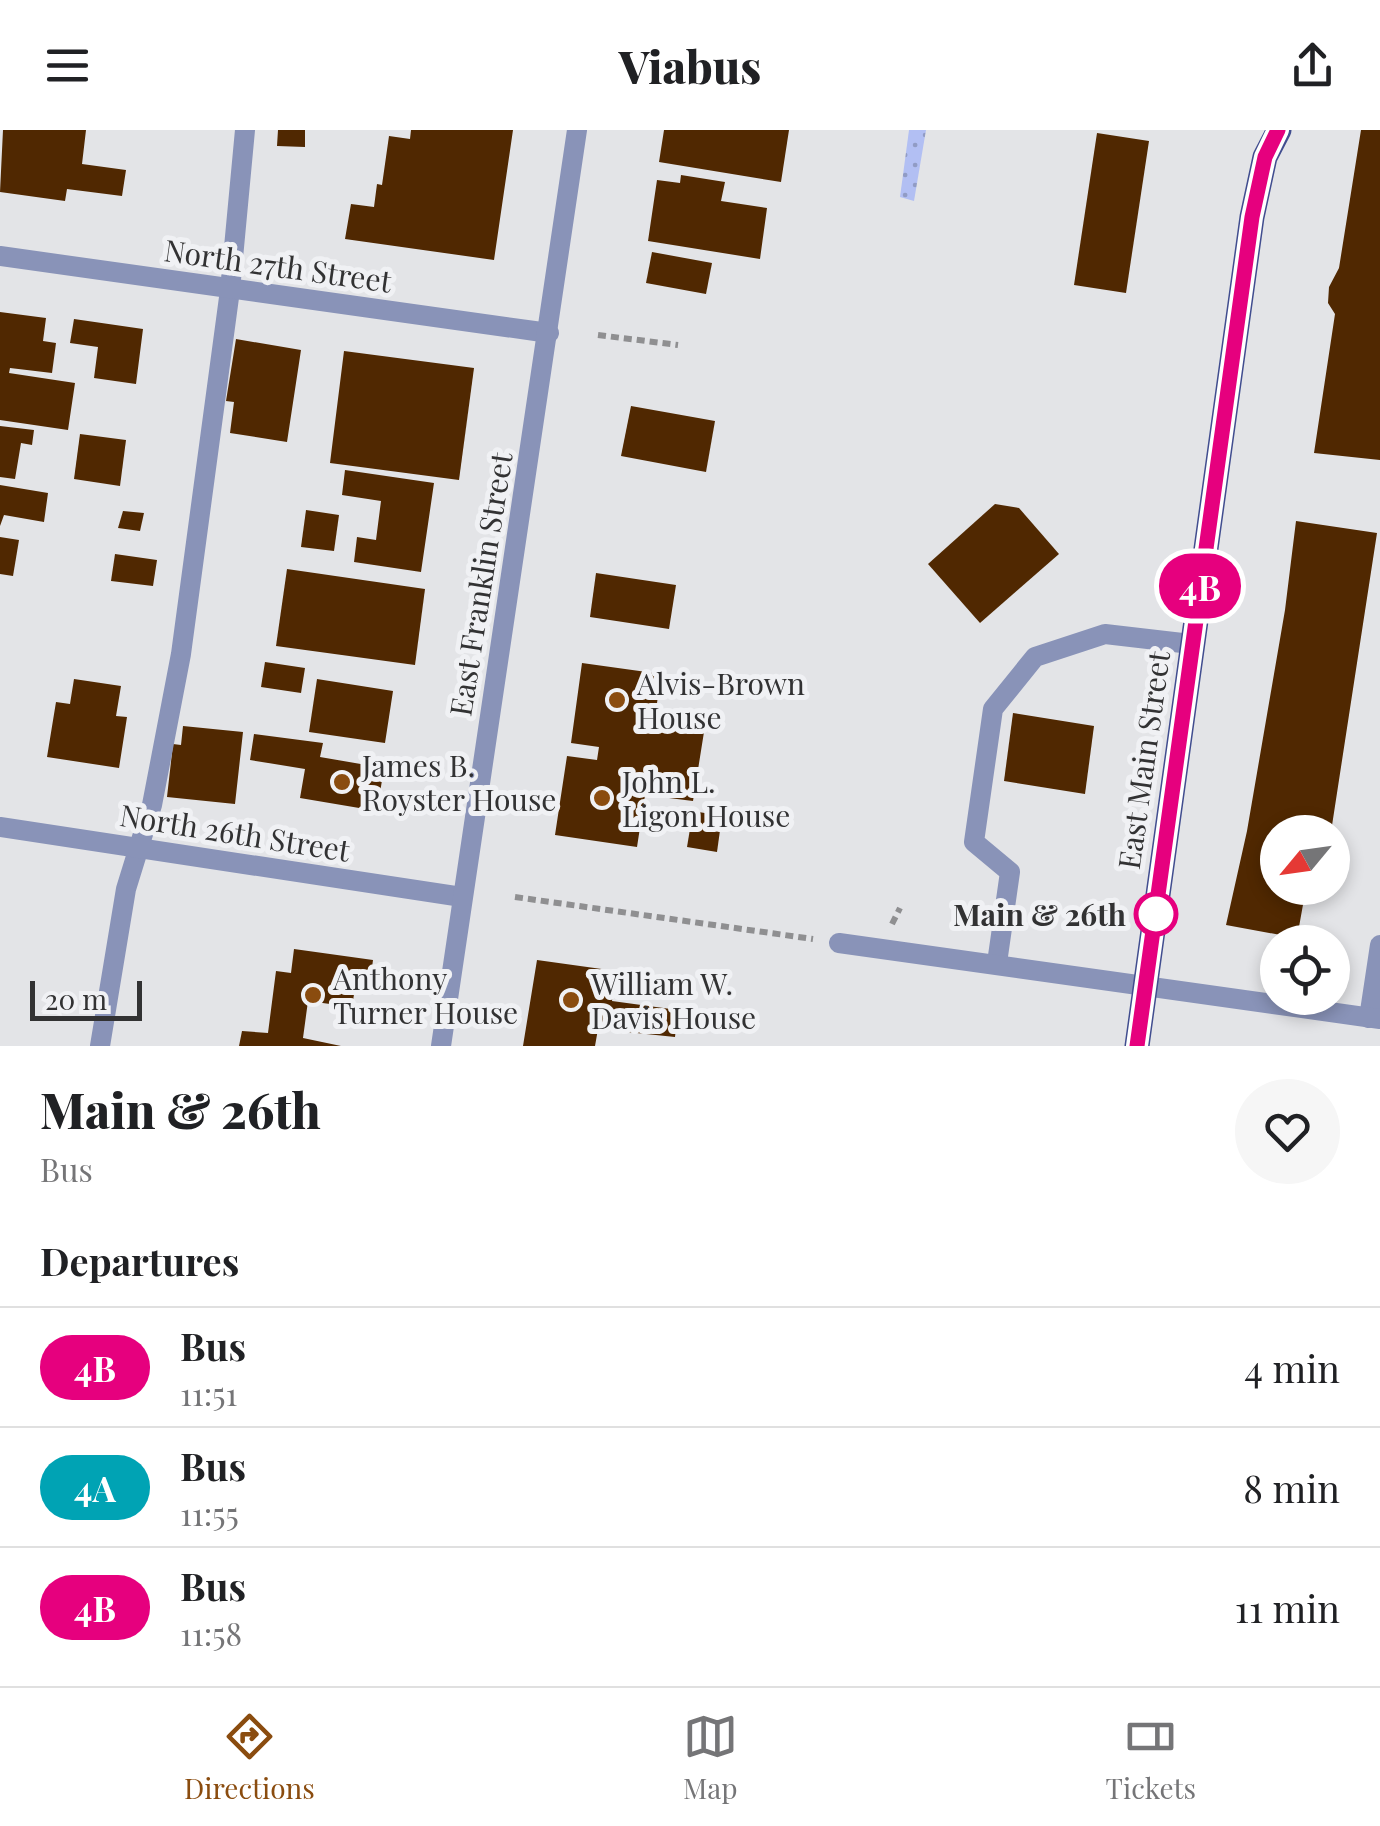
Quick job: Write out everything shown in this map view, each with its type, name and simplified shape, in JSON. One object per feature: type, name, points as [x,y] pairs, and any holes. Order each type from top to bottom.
[{"type":"main road","name":"East Main Street","points":[[1137,1046],[1258,182],[1278,130]]},
{"type":"street","points":[[100,1046],[126,890],[152,805],[181,654],[230,290],[245,130]]},
{"type":"street","name":"East Franklin Street","points":[[441,1046],[577,130]]},
{"type":"street","name":"North 27th Street","points":[[0,256],[548,333]]},
{"type":"street","points":[[996,963],[1010,872],[974,842],[993,709],[1035,658],[1106,634],[1191,644]]},
{"type":"street","name":"North 26th Street","points":[[0,827],[462,897]]},
{"type":"street","points":[[839,943],[1374,1018],[1380,945]]},
{"type":"path","points":[[598,335],[678,346]]},
{"type":"path","points":[[515,897],[839,943]]},
{"type":"shaded area","points":[[909,130],[926,130],[914,201],[900,197]]},
{"type":"building","points":[[3,130],[86,130],[82,164],[126,170],[122,196],[67,189],[65,201],[0,192]]},
{"type":"building","points":[[278,130],[305,130],[305,147],[277,146]]},
{"type":"building","points":[[411,130],[513,130],[494,260],[345,239],[351,204],[374,207],[377,184],[382,185],[389,136],[410,139]]},
{"type":"building","points":[[664,130],[789,130],[781,182],[659,162]]},
{"type":"building","points":[[1361,130],[1380,130],[1380,460],[1314,453],[1335,314],[1328,303],[1329,287],[1339,268]]},
{"type":"building","points":[[1097,133],[1149,141],[1126,293],[1074,285]]},
{"type":"building","points":[[681,175],[725,182],[721,201],[767,208],[760,259],[648,241],[657,180],[680,183]]},
{"type":"building","points":[[652,252],[712,263],[706,294],[646,283]]},
{"type":"building","points":[[0,312],[46,318],[43,341],[56,343],[52,373],[10,368],[9,373],[75,383],[68,430],[0,420]]},
{"type":"building","points":[[74,319],[143,329],[136,384],[94,378],[98,347],[70,343]]},
{"type":"building","points":[[236,339],[301,350],[287,442],[230,433],[234,402],[226,401]]},
{"type":"building","points":[[344,351],[474,368],[459,480],[330,463]]},
{"type":"building","points":[[631,406],[715,421],[706,472],[621,456]]},
{"type":"building","points":[[0,426],[34,430],[32,445],[21,443],[15,479],[0,477]]},
{"type":"building","points":[[80,434],[126,440],[120,486],[74,479]]},
{"type":"building","points":[[345,470],[434,483],[421,572],[354,562],[357,537],[376,540],[381,501],[342,495]]},
{"type":"building","points":[[0,485],[48,493],[44,522],[4,515],[0,526]]},
{"type":"building","points":[[995,504],[1019,508],[1059,554],[980,623],[928,564]]},
{"type":"building","points":[[306,510],[339,515],[334,551],[301,547]]},
{"type":"building","points":[[123,511],[144,513],[140,531],[118,528]]},
{"type":"building","points":[[1296,521],[1377,533],[1334,815],[1260,815],[1260,905],[1303,905],[1299,925],[1260,925],[1260,931],[1226,925],[1247,831],[1285,610]]},
{"type":"building","points":[[0,537],[19,540],[13,576],[0,574]]},
{"type":"building","points":[[115,554],[157,560],[153,586],[111,581]]},
{"type":"building","points":[[287,569],[425,589],[415,665],[276,646]]},
{"type":"building","points":[[596,573],[676,585],[669,629],[590,617]]},
{"type":"building","points":[[265,662],[305,668],[301,693],[261,687]]},
{"type":"building","points":[[582,663],[661,674],[654,725],[704,732],[693,801],[645,795],[637,847],[555,835],[567,756],[597,760],[599,747],[571,743]]},
{"type":"building","points":[[74,679],[121,686],[116,716],[127,717],[119,768],[47,757],[56,702],[70,704]]},
{"type":"building","points":[[317,679],[393,691],[385,743],[309,732]]},
{"type":"building","points":[[1013,713],[1094,726],[1085,794],[1004,781]]},
{"type":"building","points":[[183,726],[243,732],[235,804],[167,797],[173,744],[181,745]]},
{"type":"building","name":"James B. Royster House","points":[[254,734],[323,743],[320,757],[384,768],[377,811],[300,798],[305,769],[250,760]]},
{"type":"building","points":[[693,811],[722,816],[717,852],[687,847]]},
{"type":"building","name":"Anthony Turner House","points":[[294,949],[373,960],[369,990],[355,988],[352,1007],[308,1001],[303,1038],[341,1046],[239,1046],[242,1031],[268,1033],[276,971],[291,973]]},
{"type":"building","name":"William W. Davis House","points":[[537,960],[616,971],[612,1001],[678,1010],[675,1037],[598,1029],[595,1046],[523,1046]]},
{"type":"bus line","name":"4B","points":[[1137,1046],[1252,217],[1265,157],[1278,130]]},
{"type":"place","name":"Alvis-Brown House","points":[[617,700]]},
{"type":"place","name":"James B. Royster House","points":[[342,782]]},
{"type":"place","name":"John L. Ligon House","points":[[602,798]]},
{"type":"place","name":"Main & 26th","points":[[1156,914]]},
{"type":"place","name":"Anthony Turner House","points":[[313,995]]},
{"type":"place","name":"William W. Davis House","points":[[571,1000]]}]
